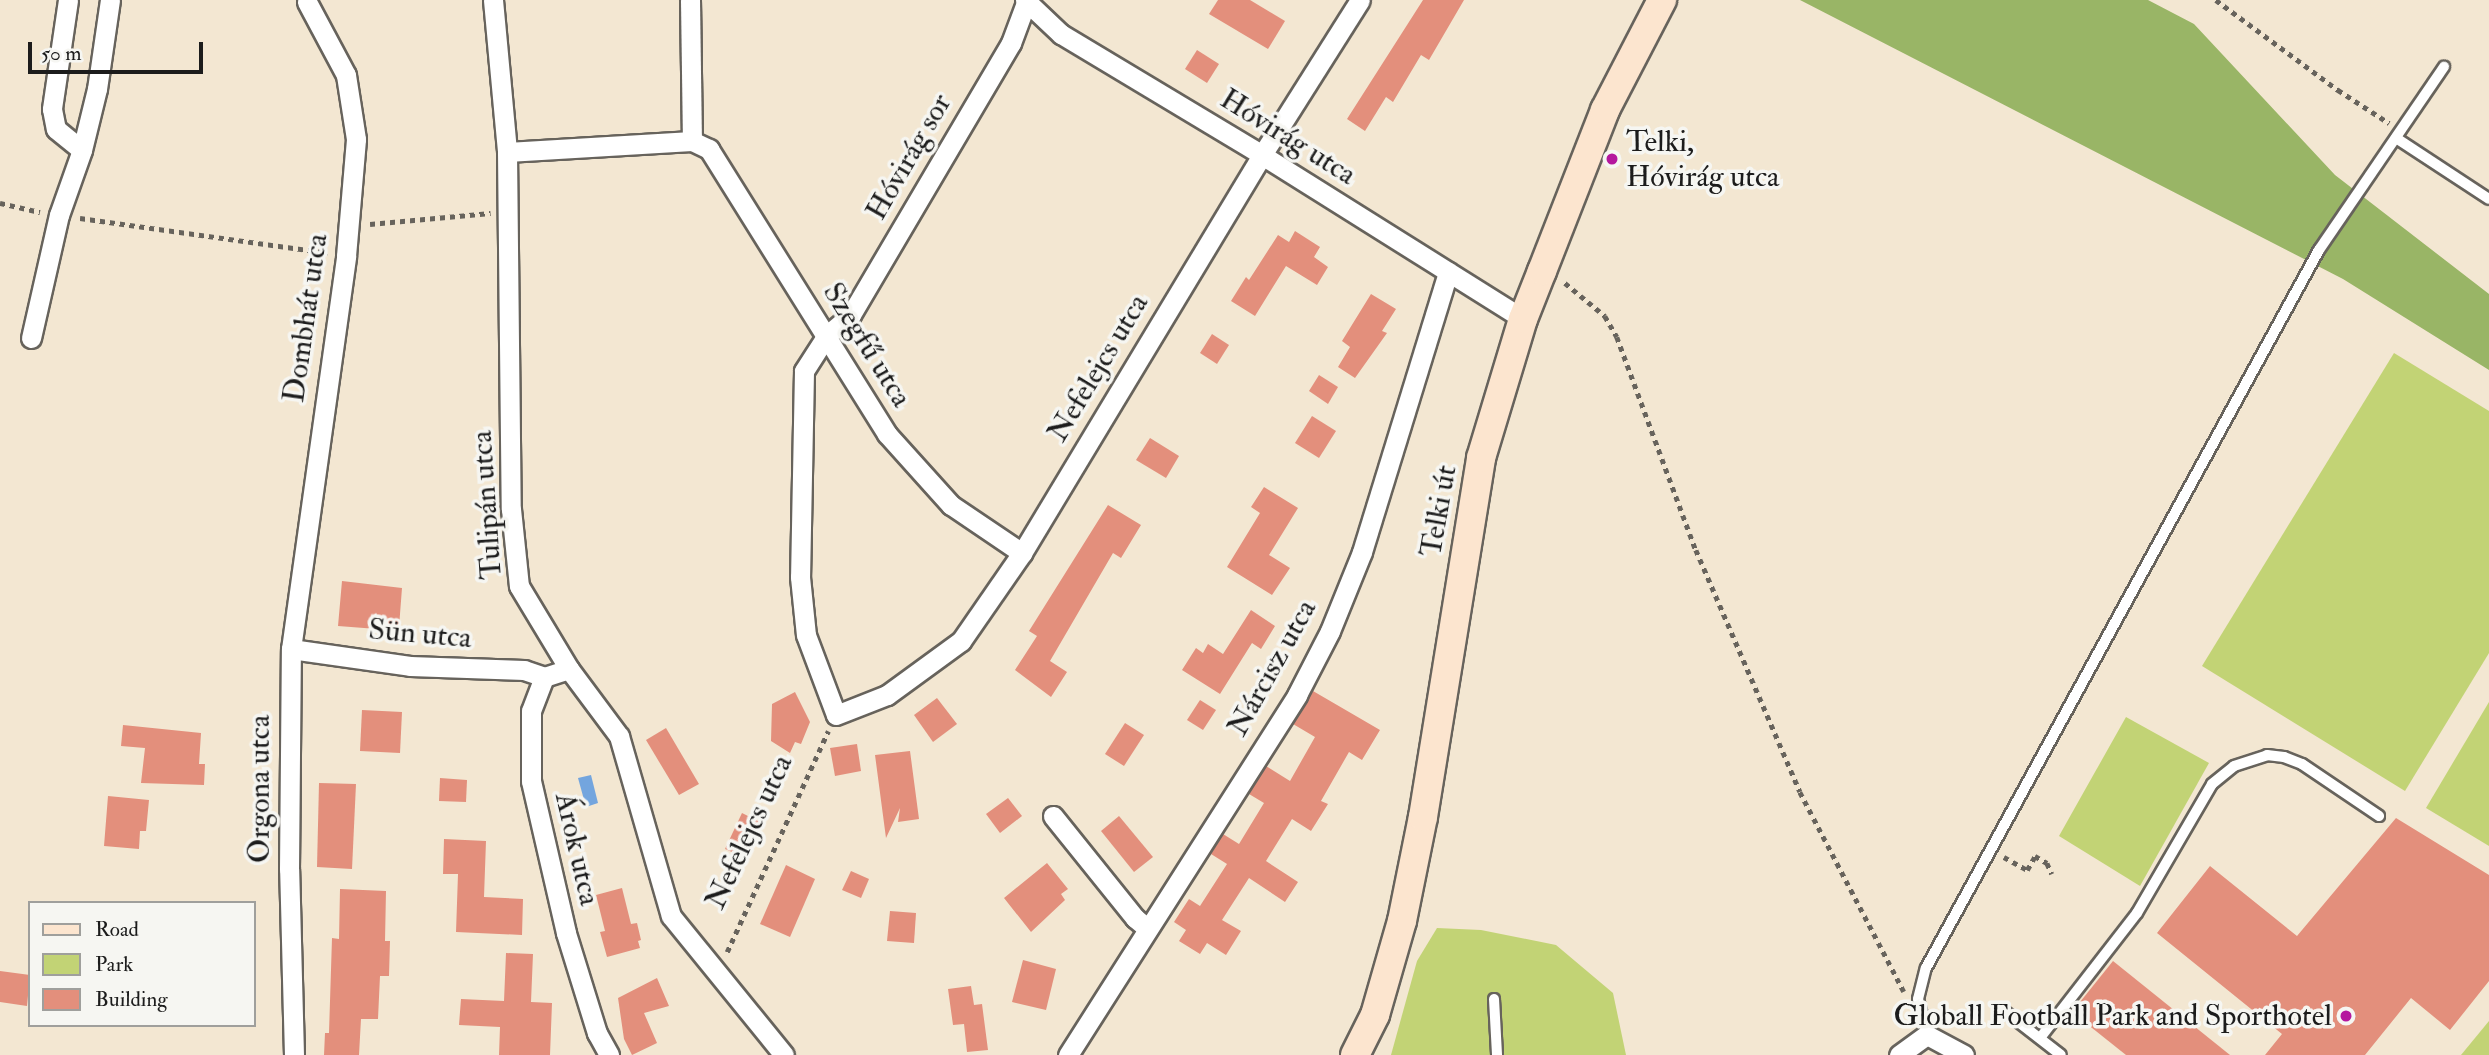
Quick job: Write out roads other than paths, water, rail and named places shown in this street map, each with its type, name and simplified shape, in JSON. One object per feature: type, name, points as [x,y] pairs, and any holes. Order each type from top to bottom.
[{"type":"main road","name":"Telki út","points":[[1355,1055],[1375,1015],[1402,921],[1423,817],[1482,458],[1523,319],[1605,110],[1662,0]]},
{"type":"street","points":[[68,0],[52,109],[56,129],[82,150]]},
{"type":"street","points":[[31,338],[59,215],[82,150],[97,89],[110,0]]},
{"type":"street","name":"Tulipán utca","points":[[493,0],[508,152],[511,509],[519,586],[569,669],[619,736],[671,916],[716,975],[784,1055]]},
{"type":"street","points":[[508,152],[692,141],[690,0]]},
{"type":"street","name":"Nefelejcs utca","points":[[827,335],[804,370],[800,577],[806,635],[836,715],[887,695],[961,641],[1022,553],[1262,155],[1360,0]]},
{"type":"street","name":"Hóvirág utca","points":[[1026,1],[1061,34],[1262,155],[1523,319]]},
{"type":"street","name":"Hóvirág sor","points":[[827,335],[851,315],[1011,43],[1026,1]]},
{"type":"street","name":"Dombhát utca","points":[[290,649],[346,256],[356,139],[346,75],[307,2]]},
{"type":"street","name":"Szegfű utca","points":[[692,141],[709,149],[887,434],[951,505],[1022,553]]},
{"type":"street","name":"Nárcisz utca","points":[[1068,1055],[1297,695],[1330,631],[1363,552],[1420,355],[1448,272]]},
{"type":"street","name":"Sün utca","points":[[290,649],[410,666],[524,670],[544,677]]},
{"type":"street","name":"Orgona utca","points":[[290,649],[289,869],[295,1055]]},
{"type":"street","points":[[544,677],[569,669]]},
{"type":"street","name":"Árok utca","points":[[544,677],[531,711],[531,781],[566,933],[597,1033],[609,1055]]},
{"type":"street","points":[[1053,816],[1135,918],[1147,928]]},
{"type":"street","points":[[1899,1055],[1927,1035],[1964,1055]]},
{"type":"lane","points":[[1927,1035],[1918,999],[1926,968],[2319,250],[2444,67]]},
{"type":"lane","points":[[2398,134],[2489,198]]},
{"type":"lane","points":[[2040,1038],[2137,913],[2213,784],[2234,766],[2267,755],[2284,757],[2302,764],[2379,816]]},
{"type":"lane","points":[[1494,999],[1497,1055]]},
{"type":"lane","points":[[2003,1010],[2061,1055]]},
{"type":"water","points":[[591,775],[598,803],[586,807],[578,778]]},
{"type":"place","name":"Telki, Hóvirág utca","points":[[1612,159]]},
{"type":"place","name":"Globall Football Park and Sporthotel","points":[[2346,1016]]}]
